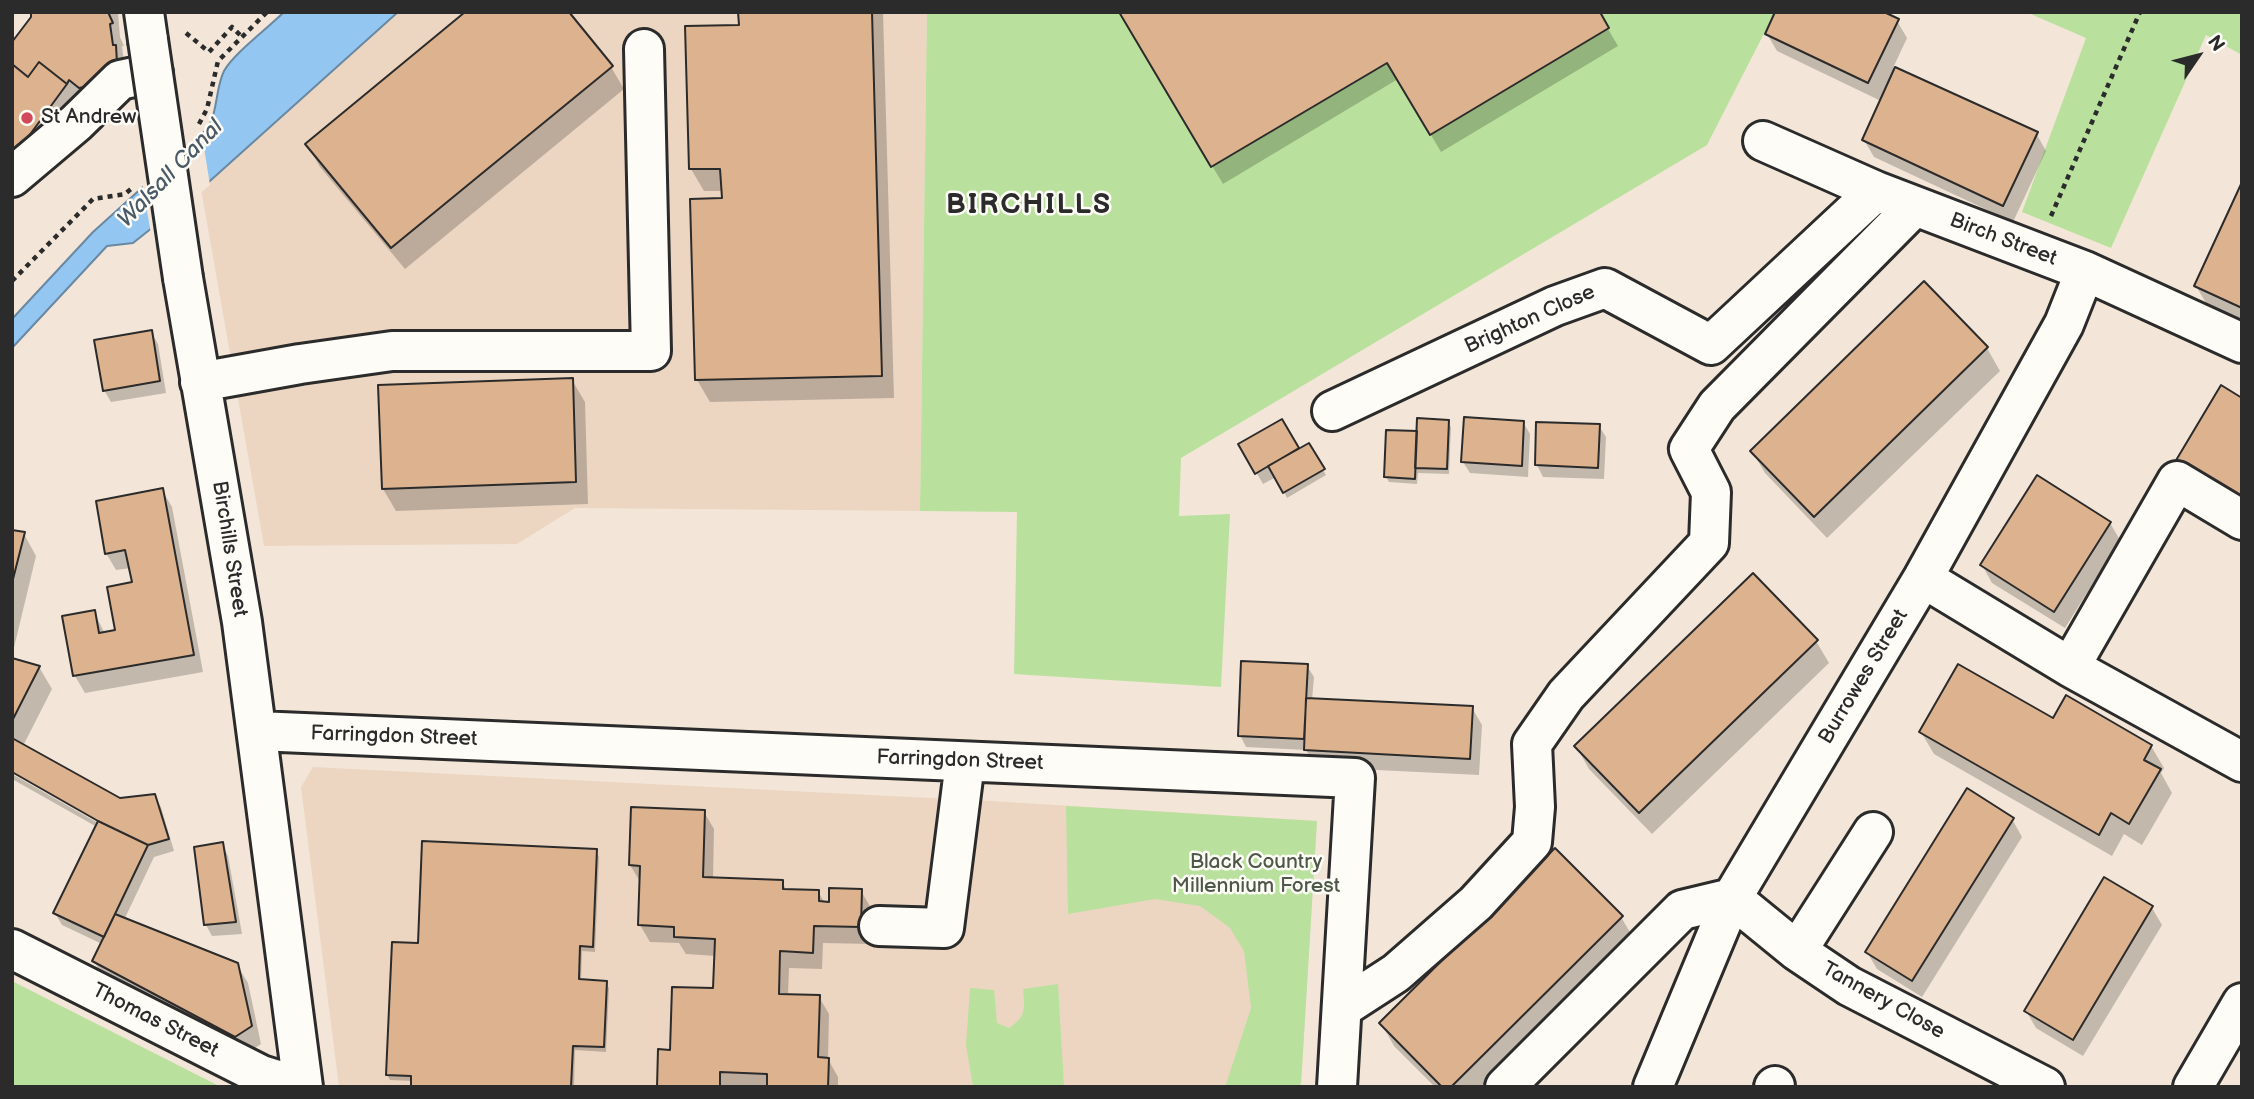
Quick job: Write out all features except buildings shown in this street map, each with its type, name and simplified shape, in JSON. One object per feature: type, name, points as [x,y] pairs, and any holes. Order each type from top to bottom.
[{"type":"main road","points":[[12,177],[76,123],[120,80],[148,41]]},
{"type":"main road","name":"Birchills Street","points":[[148,41],[183,278],[224,513],[257,732],[302,1082]]},
{"type":"main road","points":[[200,382],[393,351],[651,351],[644,49]]},
{"type":"main road","name":"Birch Street","points":[[1763,141],[1876,191],[2085,271],[2242,343]]},
{"type":"main road","name":"Brighton Close","points":[[1332,411],[1555,306],[1605,288],[1711,345],[1876,191]]},
{"type":"main road","points":[[1342,1008],[1387,981],[1476,903],[1532,842],[1535,807],[1532,744],[1566,695],[1709,543],[1711,492],[1689,449],[1717,406],[1915,206]]},
{"type":"main road","name":"Burrowes Street","points":[[1653,1087],[1732,898],[1923,578],[2064,324],[2085,271]]},
{"type":"main road","points":[[2070,667],[2177,481],[2242,520]]},
{"type":"main road","points":[[1923,578],[2070,667],[2242,762]]},
{"type":"main road","name":"Farringdon Street","points":[[257,732],[1354,778],[1337,1087]]},
{"type":"main road","points":[[879,926],[944,928],[964,762]]},
{"type":"main road","points":[[1797,951],[1873,832]]},
{"type":"main road","points":[[1505,1087],[1682,910],[1732,898]]},
{"type":"main road","name":"Tannery Close","points":[[1732,898],[1797,951],[1849,986],[2045,1087]]},
{"type":"main road","name":"Thomas Street","points":[[12,949],[261,1075],[277,1080],[302,1082]]},
{"type":"main road","points":[[2193,1087],[2242,1003]]},
{"type":"path","points":[[2035,252],[2140,12]]},
{"type":"path","points":[[185,31],[209,52],[232,27],[241,36]]},
{"type":"shaded area","points":[[398,12],[927,12],[920,511],[575,508],[517,544],[264,546],[201,189]]},
{"type":"shaded area","points":[[313,767],[991,801],[1317,821],[1301,1084],[1297,1087],[339,1087],[301,787]]},
{"type":"green space","points":[[927,12],[1775,12],[1707,145],[1181,458],[1179,516],[1230,514],[1221,687],[1014,674],[1017,512],[920,511]]},
{"type":"green space","points":[[2026,12],[2242,12],[2242,55],[2206,35],[2111,248],[2022,212],[2086,38]]},
{"type":"green space","name":"Black Country Millennium Forest","points":[[1066,806],[1317,821],[1301,1084],[1297,1087],[1225,1087],[1251,1008],[1244,951],[1230,928],[1200,906],[1155,899],[1068,914]]},
{"type":"green space","points":[[12,981],[221,1087],[12,1087]]},
{"type":"green space","points":[[1058,984],[1064,1087],[973,1087],[966,1045],[970,988],[994,990],[997,1023],[1009,1028],[1019,1020],[1023,1012],[1023,989]]},
{"type":"water","name":"Walsall Canal","points":[[284,12],[398,12],[201,189],[133,243],[107,246],[12,348],[12,319],[93,232],[206,130],[213,117],[224,71],[243,49]]},
{"type":"pier","points":[[201,129],[210,185],[151,234],[142,182]]},
{"type":"place","name":"St Andrew","points":[[27,118]]},
{"type":"district","name":"BIRCHILLS","points":[[1029,206]]}]
